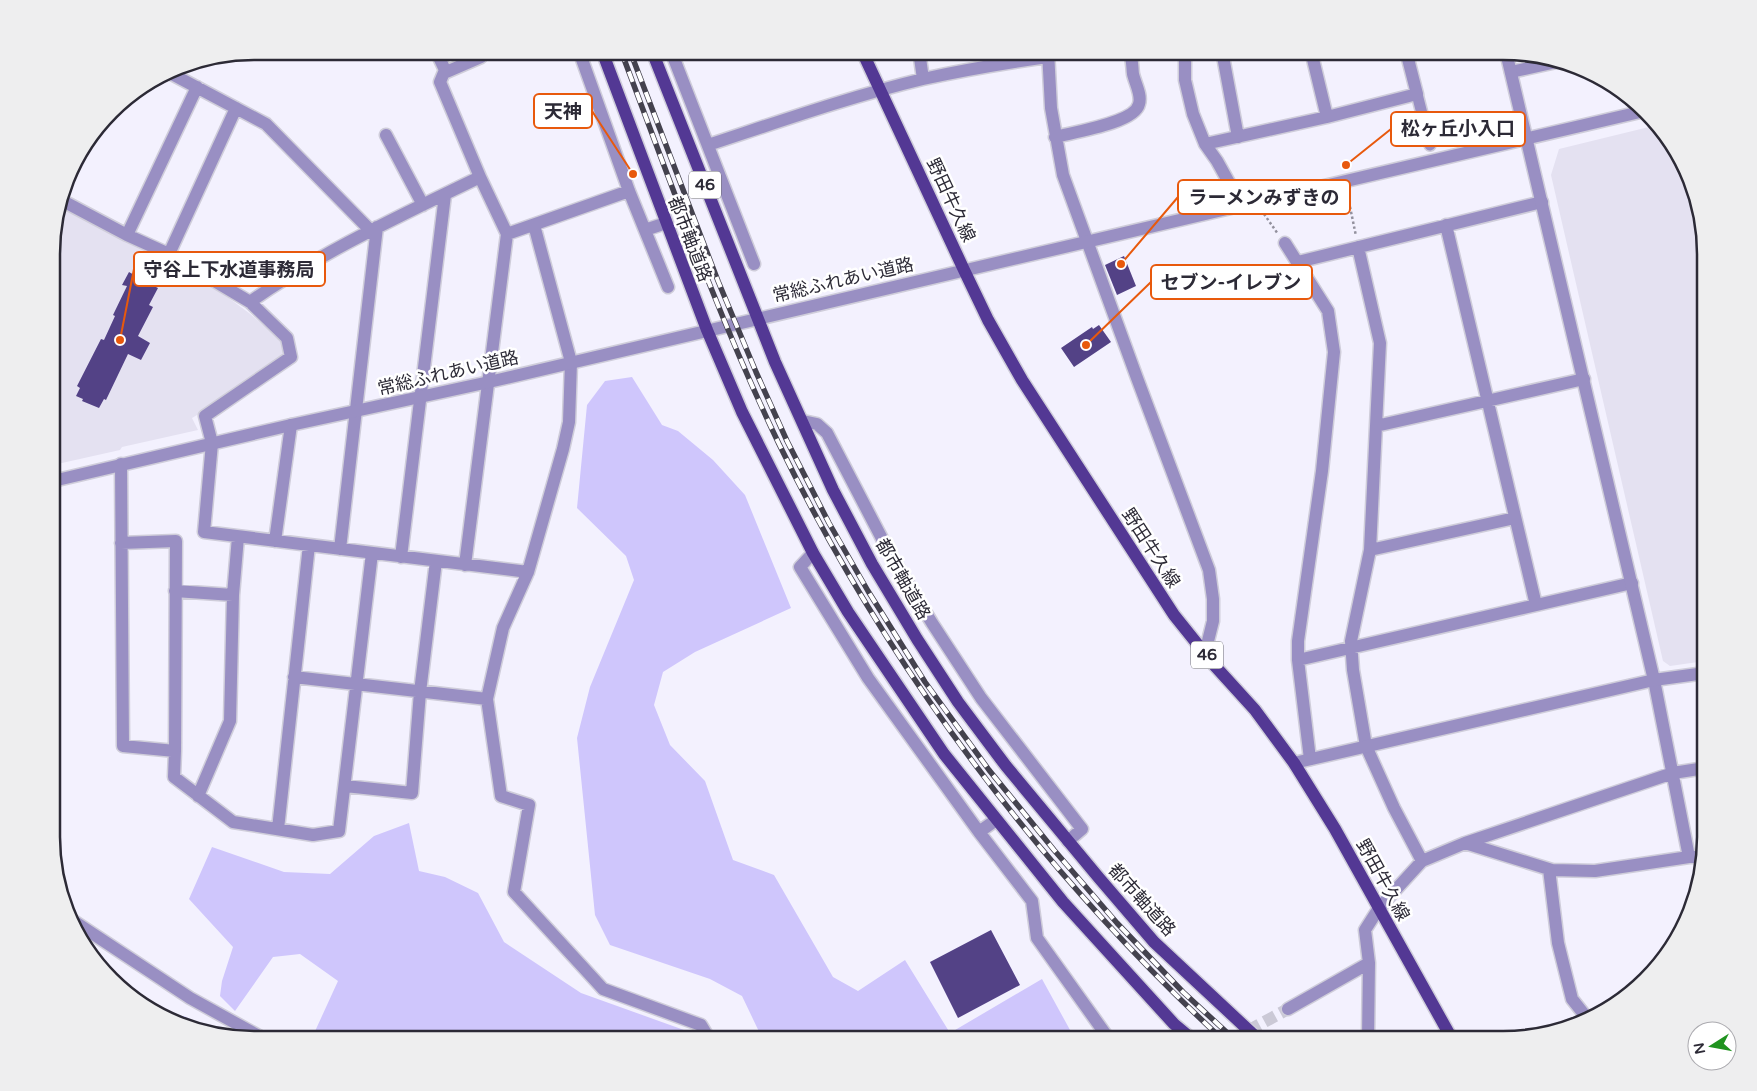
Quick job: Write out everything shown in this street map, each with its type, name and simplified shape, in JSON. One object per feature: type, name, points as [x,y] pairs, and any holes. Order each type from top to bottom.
[{"type":"main road","name":"都市軸道路","points":[[605,60],[707,330],[742,412],[813,553],[848,612],[944,754],[996,820],[1063,902],[1182,1031]]},
{"type":"main road","name":"都市軸道路","points":[[656,60],[776,362],[833,490],[872,564],[917,639],[958,702],[1006,766],[1068,841],[1154,942],[1249,1031]]},
{"type":"main road","name":"野田牛久線","points":[[866,60],[988,320],[1027,389],[1174,615],[1255,710],[1294,763],[1335,829],[1448,1031]]},
{"type":"street","points":[[440,60],[445,70],[440,82],[480,177],[507,234],[466,565]]},
{"type":"street","points":[[444,73],[474,60]]},
{"type":"street","points":[[582,60],[668,287]]},
{"type":"street","points":[[674,60],[754,264]]},
{"type":"street","points":[[920,60],[923,79]]},
{"type":"street","points":[[708,145],[880,91],[993,60]]},
{"type":"street","points":[[1047,60],[1055,137],[1064,175],[1209,570],[1213,599],[1213,621],[1205,653]]},
{"type":"street","points":[[1055,137],[1116,122],[1136,112],[1140,103],[1132,60]]},
{"type":"street","points":[[1185,60],[1185,80],[1193,114],[1205,144],[1232,188],[1236,206]]},
{"type":"street","points":[[1224,60],[1238,137]]},
{"type":"street","points":[[1313,60],[1327,117]]},
{"type":"street","points":[[1408,60],[1430,145]]},
{"type":"street","points":[[1508,60],[1632,583],[1654,680],[1689,857]]},
{"type":"street","points":[[1511,72],[1544,65]]},
{"type":"street","points":[[177,76],[266,124],[373,229]]},
{"type":"street","points":[[127,235],[197,87]]},
{"type":"street","points":[[1205,144],[1327,117],[1417,94]]},
{"type":"street","points":[[169,254],[236,108]]},
{"type":"street","name":"常総ふれあい道路","points":[[60,479],[291,425],[489,382],[1636,113]]},
{"type":"street","points":[[386,135],[423,205]]},
{"type":"street","points":[[250,302],[272,286],[373,229],[480,177]]},
{"type":"street","points":[[705,185],[722,179]]},
{"type":"street","points":[[507,234],[630,190]]},
{"type":"street","points":[[401,557],[445,194]]},
{"type":"street","points":[[1298,262],[1542,202]]},
{"type":"street","points":[[67,203],[127,235],[169,254],[250,302],[287,338],[290,357],[205,416],[212,443],[204,532],[528,572]]},
{"type":"street","points":[[645,230],[666,223]]},
{"type":"street","points":[[534,225],[571,362],[569,422],[563,449],[528,572],[503,628],[487,699],[501,796],[529,805],[514,892],[603,989],[701,1025],[705,1031]]},
{"type":"street","points":[[1446,226],[1536,605]]},
{"type":"street","points":[[340,549],[373,229]]},
{"type":"street","points":[[1285,243],[1328,311],[1334,352],[1322,471],[1298,641],[1298,660],[1310,759]]},
{"type":"street","points":[[1358,247],[1380,343],[1370,550],[1361,587],[1351,648],[1353,670],[1366,746],[1394,808],[1422,861]]},
{"type":"street","points":[[1376,426],[1584,379]]},
{"type":"street","points":[[802,421],[817,424],[827,433],[890,554],[932,623],[981,698],[1082,829],[1068,841]]},
{"type":"street","points":[[275,541],[291,425]]},
{"type":"street","points":[[121,464],[123,746],[175,751]]},
{"type":"street","points":[[1370,550],[1515,518]]},
{"type":"street","points":[[198,796],[230,721],[233,595],[238,537]]},
{"type":"street","points":[[121,543],[176,541],[174,777],[233,822],[314,835],[339,831],[372,553]]},
{"type":"street","points":[[278,829],[309,545]]},
{"type":"street","points":[[813,553],[800,567],[868,678],[979,832],[1032,901],[1037,938],[1103,1031]]},
{"type":"street","points":[[345,786],[412,792],[420,692],[436,561]]},
{"type":"street","points":[[1298,660],[1632,583]]},
{"type":"street","points":[[175,591],[233,595]]},
{"type":"street","points":[[1294,763],[1654,680],[1697,674]]},
{"type":"street","points":[[294,677],[487,699]]},
{"type":"street","points":[[1368,1031],[1369,963],[1365,930],[1379,908],[1422,861],[1465,843],[1673,773],[1697,769]]},
{"type":"street","points":[[979,832],[996,820]]},
{"type":"street","points":[[1465,843],[1548,869],[1595,871],[1696,857]]},
{"type":"street","points":[[1548,869],[1558,943],[1572,999],[1583,1013]]},
{"type":"street","points":[[82,927],[190,998],[250,1031]]},
{"type":"street","points":[[1288,1009],[1369,963]]},
{"type":"path","points":[[1348,197],[1358,247]]},
{"type":"path","points":[[1264,214],[1285,243]]},
{"type":"shaded area","points":[[1650,127],[1671,157],[1687,192],[1697,241],[1697,662],[1670,666],[1663,661],[1551,175],[1559,149]]},
{"type":"shaded area","points":[[65,210],[116,237],[199,276],[284,342],[286,351],[255,378],[192,418],[198,430],[122,447],[120,450],[60,463],[60,241]]},
{"type":"shaded area","points":[[632,377],[662,425],[678,431],[713,460],[745,495],[791,608],[695,652],[663,672],[654,705],[670,745],[705,781],[733,860],[774,875],[833,977],[858,991],[905,960],[949,1031],[759,1031],[742,996],[710,979],[610,945],[595,915],[577,738],[590,687],[634,580],[626,556],[577,508],[587,405],[605,381]]},
{"type":"shaded area","points":[[409,823],[419,871],[445,877],[478,893],[504,942],[581,993],[685,1031],[315,1031],[338,981],[300,954],[273,957],[235,1011],[220,996],[222,981],[233,947],[189,899],[212,847],[284,872],[330,874],[374,836]]},
{"type":"shaded area","points":[[1042,979],[1071,1031],[953,1031]]},
{"type":"shaded area","points":[[181,1016],[184,1016],[197,1022],[192,1021]]},
{"type":"building","points":[[1124,256],[1136,286],[1117,295],[1105,265]]},
{"type":"building","points":[[129,272],[153,283],[152,285],[158,288],[149,305],[153,307],[138,336],[150,343],[141,360],[128,354],[106,400],[104,399],[99,408],[82,401],[83,399],[76,396],[80,388],[77,386],[101,339],[104,340],[115,316],[113,315],[127,286],[122,285]]},
{"type":"building","points":[[1099,325],[1111,342],[1074,367],[1061,348],[1092,327],[1093,329]]},
{"type":"building","points":[[991,930],[1020,985],[958,1018],[930,962]]},
{"type":"tunnel","points":[[1248,1031],[1288,1009]]},
{"type":"railway","points":[[624,60],[715,299],[757,396],[779,444],[822,527],[869,608],[919,686],[973,762],[1031,836],[1091,906],[1155,974],[1214,1031]]},
{"type":"railway","points":[[633,60],[718,281],[756,372],[787,441],[829,523],[868,591],[925,682],[989,770],[1117,923],[1183,992],[1225,1031]]},
{"type":"place","name":"松ヶ丘小入口","points":[[1346,165]]},
{"type":"place","name":"天神","points":[[633,174]]},
{"type":"place","name":"ラーメンみずきの","points":[[1121,264]]},
{"type":"place","name":"守谷上下水道事務局","points":[[120,340]]},
{"type":"place","name":"セブン-イレブン","points":[[1086,345]]}]
